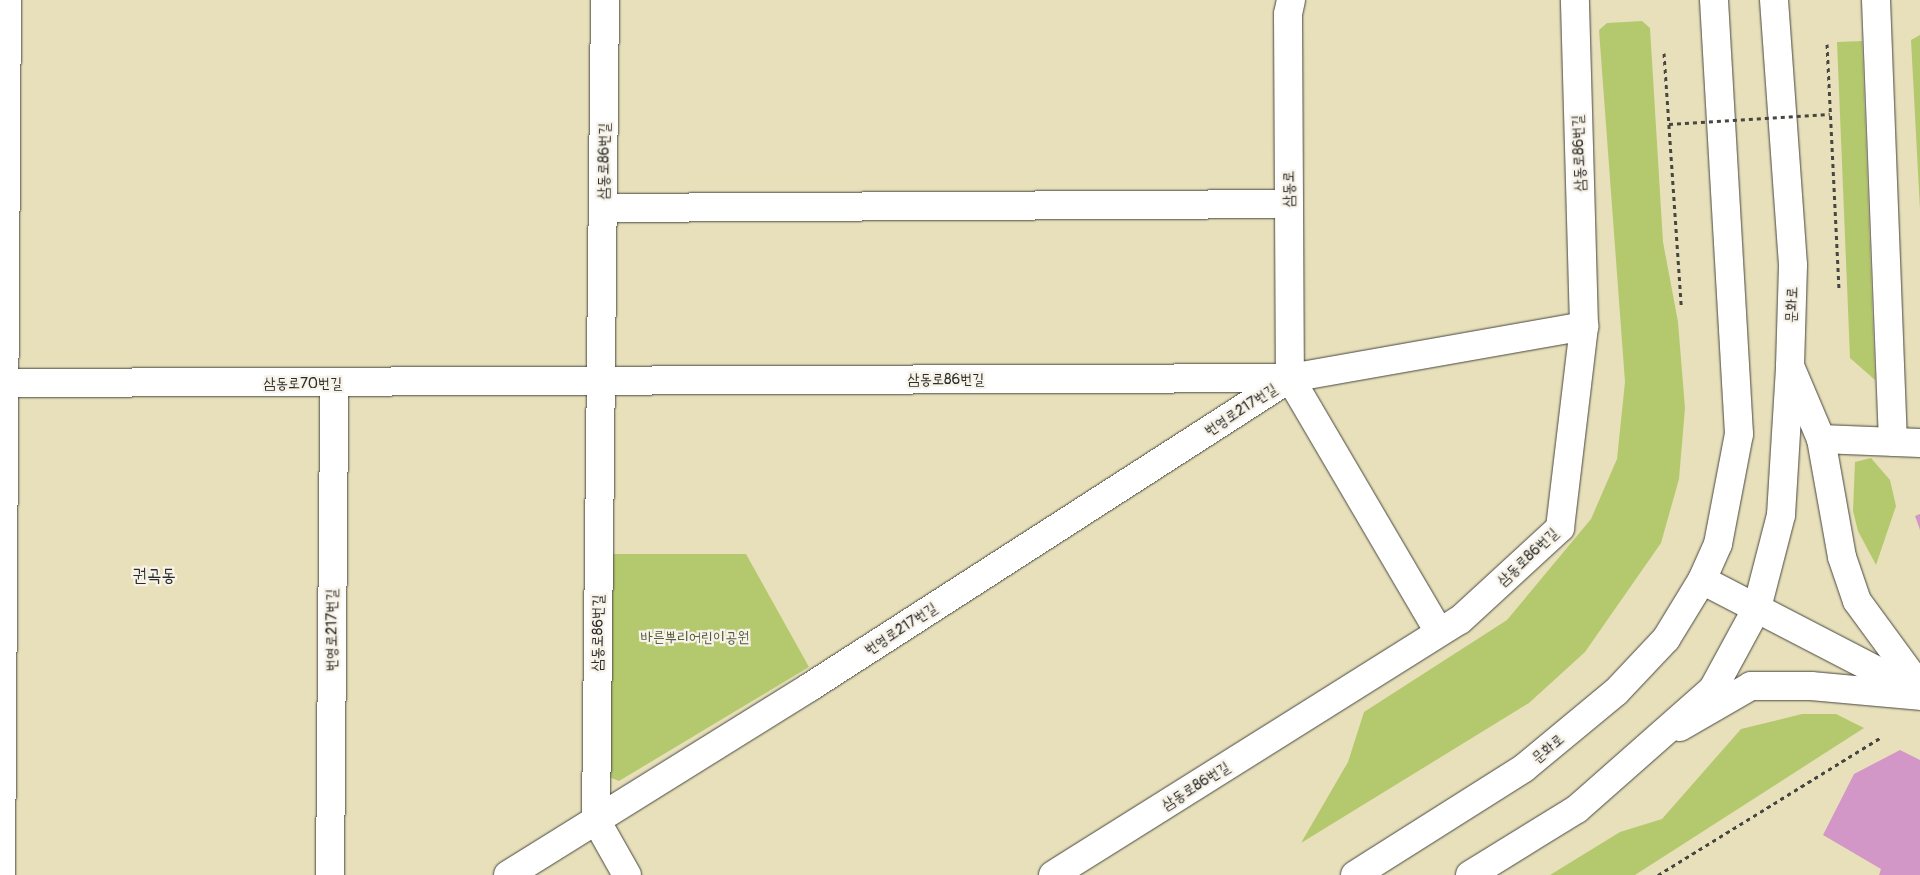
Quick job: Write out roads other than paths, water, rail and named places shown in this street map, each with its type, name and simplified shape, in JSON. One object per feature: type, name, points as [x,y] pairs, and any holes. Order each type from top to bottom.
[{"type":"street","points":[[1,875],[4,383],[2,289],[7,0]]},
{"type":"street","name":"삼동로86번길","points":[[596,820],[605,0]]},
{"type":"street","name":"삼동로","points":[[1290,378],[1288,14],[1292,0]]},
{"type":"street","name":"삼동로86번길","points":[[1053,875],[1460,620],[1560,528],[1584,326],[1575,0]]},
{"type":"street","name":"문화로","points":[[1355,875],[1524,768],[1616,692],[1666,639],[1702,580],[1718,544],[1739,434],[1714,0]]},
{"type":"street","name":"문화로","points":[[1470,875],[1577,809],[1713,689],[1757,608],[1780,515],[1790,366],[1793,265],[1774,0]]},
{"type":"street","points":[[1876,0],[1893,442]]},
{"type":"street","points":[[603,208],[1289,204]]},
{"type":"street","points":[[1439,632],[1290,378],[1584,326]]},
{"type":"street","points":[[1790,366],[1821,439],[1842,557],[1857,601],[1920,687]]},
{"type":"street","name":"삼동로86번길","points":[[601,383],[1290,378]]},
{"type":"street","name":"번영로217번길","points":[[508,875],[810,687],[1290,378]]},
{"type":"street","name":"삼동로70번길","points":[[4,383],[601,383]]},
{"type":"street","name":"번영로217번길","points":[[330,875],[334,384]]},
{"type":"street","points":[[1821,439],[1920,443]]},
{"type":"street","points":[[1702,580],[1920,695]]},
{"type":"street","points":[[1648,746],[1751,686],[1811,686],[1920,695]]},
{"type":"street","points":[[596,820],[627,875]]},
{"type":"district","name":"권곡동","points":[[154,576]]},
{"type":"park label","name":"바른뿌리어린이공원","points":[[695,638]]}]
